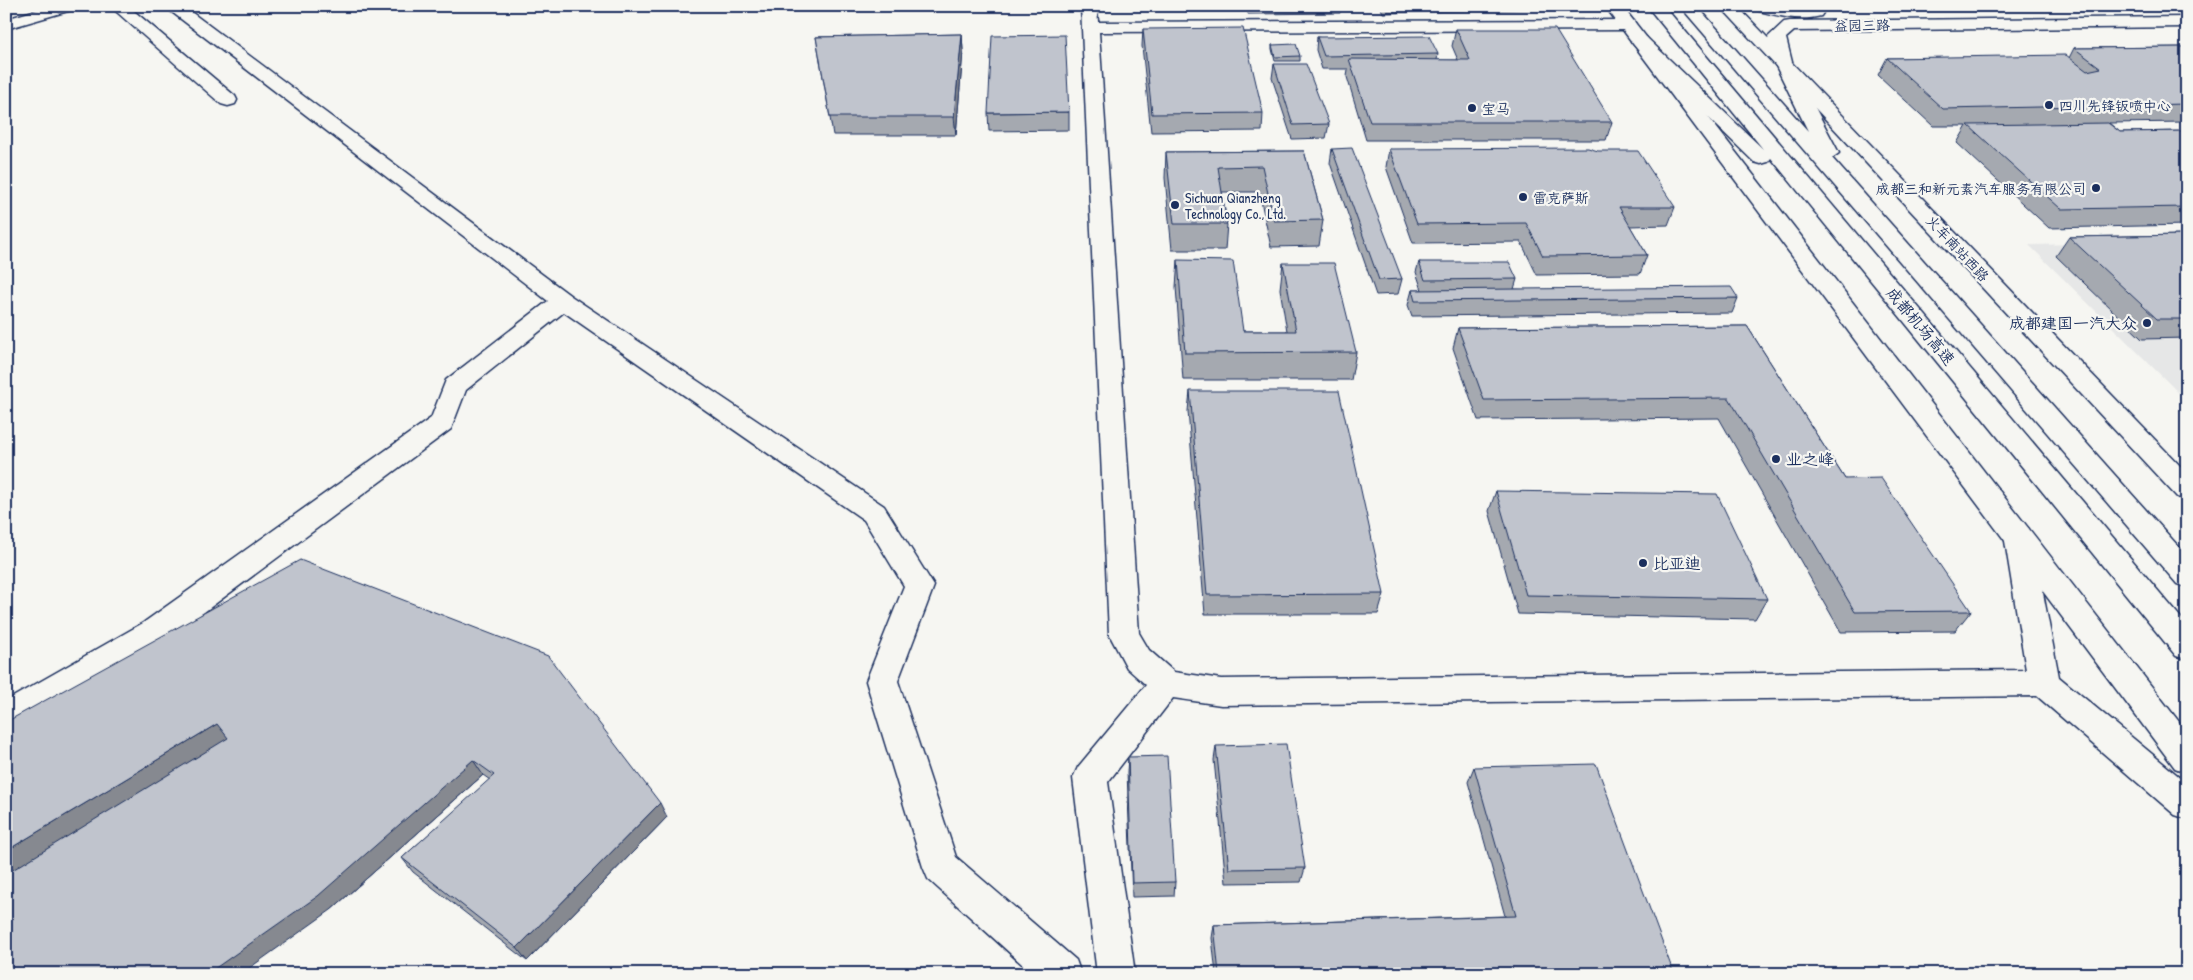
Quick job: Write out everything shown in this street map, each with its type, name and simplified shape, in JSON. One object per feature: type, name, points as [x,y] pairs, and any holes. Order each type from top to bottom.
[{"type":"main road","points":[[6,24],[68,6]]},
{"type":"main road","points":[[118,6],[228,100]]},
{"type":"main road","points":[[172,6],[563,301],[874,513],[919,586],[882,682],[941,867],[1062,974]]},
{"type":"main road","name":"成都机场高速","points":[[1655,6],[2187,647]]},
{"type":"main road","points":[[1688,6],[2187,576]]},
{"type":"main road","name":"火车南站西路","points":[[1728,6],[1784,62],[2187,490]]},
{"type":"main road","name":"益园三路","points":[[1758,6],[1784,13],[2187,9]]},
{"type":"main road","points":[[2166,8],[2187,21]]},
{"type":"main road","points":[[1862,256],[1627,24],[1089,17],[1124,634],[1138,658],[1166,684],[1221,692],[2044,684]]},
{"type":"main road","name":"益园三路","points":[[1784,62],[1777,37],[1790,26],[2187,21]]},
{"type":"main road","points":[[1627,24],[2187,758]]},
{"type":"main road","points":[[1784,62],[1845,186]]},
{"type":"main road","points":[[6,718],[154,632],[442,423],[455,386],[563,301]]},
{"type":"main road","points":[[2018,535],[2044,684],[2187,804]]},
{"type":"main road","points":[[1116,974],[1090,778],[1166,684]]},
{"type":"shaded area","name":"成都建国一汽大众","points":[[2187,242],[2187,401],[2029,245]]},
{"type":"building","points":[[1243,28],[1263,113],[1152,114],[1143,29]]},
{"type":"building","name":"宝马","points":[[1456,29],[1555,29],[1612,122],[1370,122],[1349,59],[1470,60]]},
{"type":"building","points":[[962,34],[954,117],[830,117],[816,37]]},
{"type":"building","points":[[1065,35],[1069,112],[988,113],[992,36]]},
{"type":"building","points":[[1429,36],[1438,54],[1324,56],[1317,37]]},
{"type":"building","points":[[1296,44],[1300,56],[1275,57],[1272,45]]},
{"type":"building","name":"四川先锋钣喷中心","points":[[2187,47],[2187,104],[1943,109],[1887,58],[2066,55],[2087,71],[2101,68],[2074,48]]},
{"type":"building","points":[[1274,64],[1306,64],[1329,124],[1293,125]]},
{"type":"building","name":"成都三和新元素汽车服务有限公司","points":[[2108,123],[2120,132],[2187,131],[2187,207],[2061,209],[1968,125]]},
{"type":"building","points":[[1352,148],[1402,279],[1379,280],[1332,149]]},
{"type":"building","name":"雷克萨斯","points":[[1588,148],[1598,151],[1638,151],[1675,207],[1619,207],[1647,255],[1543,256],[1526,223],[1417,224],[1389,149]]},
{"type":"building","points":[[1304,151],[1323,220],[1274,221],[1262,166],[1218,167],[1227,224],[1174,224],[1166,152]]},
{"type":"building","points":[[2187,235],[2187,319],[2157,319],[2069,237]]},
{"type":"building","points":[[1178,260],[1233,261],[1243,331],[1296,331],[1283,263],[1334,263],[1356,352],[1185,353]]},
{"type":"building","points":[[1419,262],[1509,262],[1517,279],[1425,280]]},
{"type":"building","points":[[1731,287],[1738,298],[1415,301],[1412,290]]},
{"type":"building","name":"业之峰","points":[[1747,326],[1845,479],[1881,478],[1971,611],[1855,612],[1729,398],[1484,400],[1458,328]]},
{"type":"building","points":[[1190,391],[1339,391],[1384,594],[1207,595]]},
{"type":"building","points":[[1496,491],[1717,494],[1767,599],[1526,595]]},
{"type":"building","points":[[300,560],[548,656],[660,803],[517,948],[402,858],[494,775],[473,760],[318,896],[207,974],[6,974],[6,874],[228,738],[217,724],[6,851],[6,722]]},
{"type":"building","points":[[1286,744],[1305,868],[1229,869],[1216,746]]},
{"type":"building","points":[[1167,756],[1175,882],[1132,883],[1128,757]]},
{"type":"building","points":[[1596,764],[1674,974],[1219,974],[1214,925],[1516,916],[1474,767]]},
{"type":"place","name":"四川先锋钣喷中心","points":[[2049,105]]},
{"type":"place","name":"宝马","points":[[1472,108]]},
{"type":"place","name":"成都三和新元素汽车服务有限公司","points":[[2096,188]]},
{"type":"place","name":"雷克萨斯","points":[[1523,197]]},
{"type":"place","name":"Sichuan Qianzheng Technology Co., Ltd.","points":[[1175,205]]},
{"type":"place","name":"成都建国一汽大众","points":[[2147,323]]},
{"type":"place","name":"业之峰","points":[[1776,459]]},
{"type":"place","name":"比亚迪","points":[[1643,563]]}]
